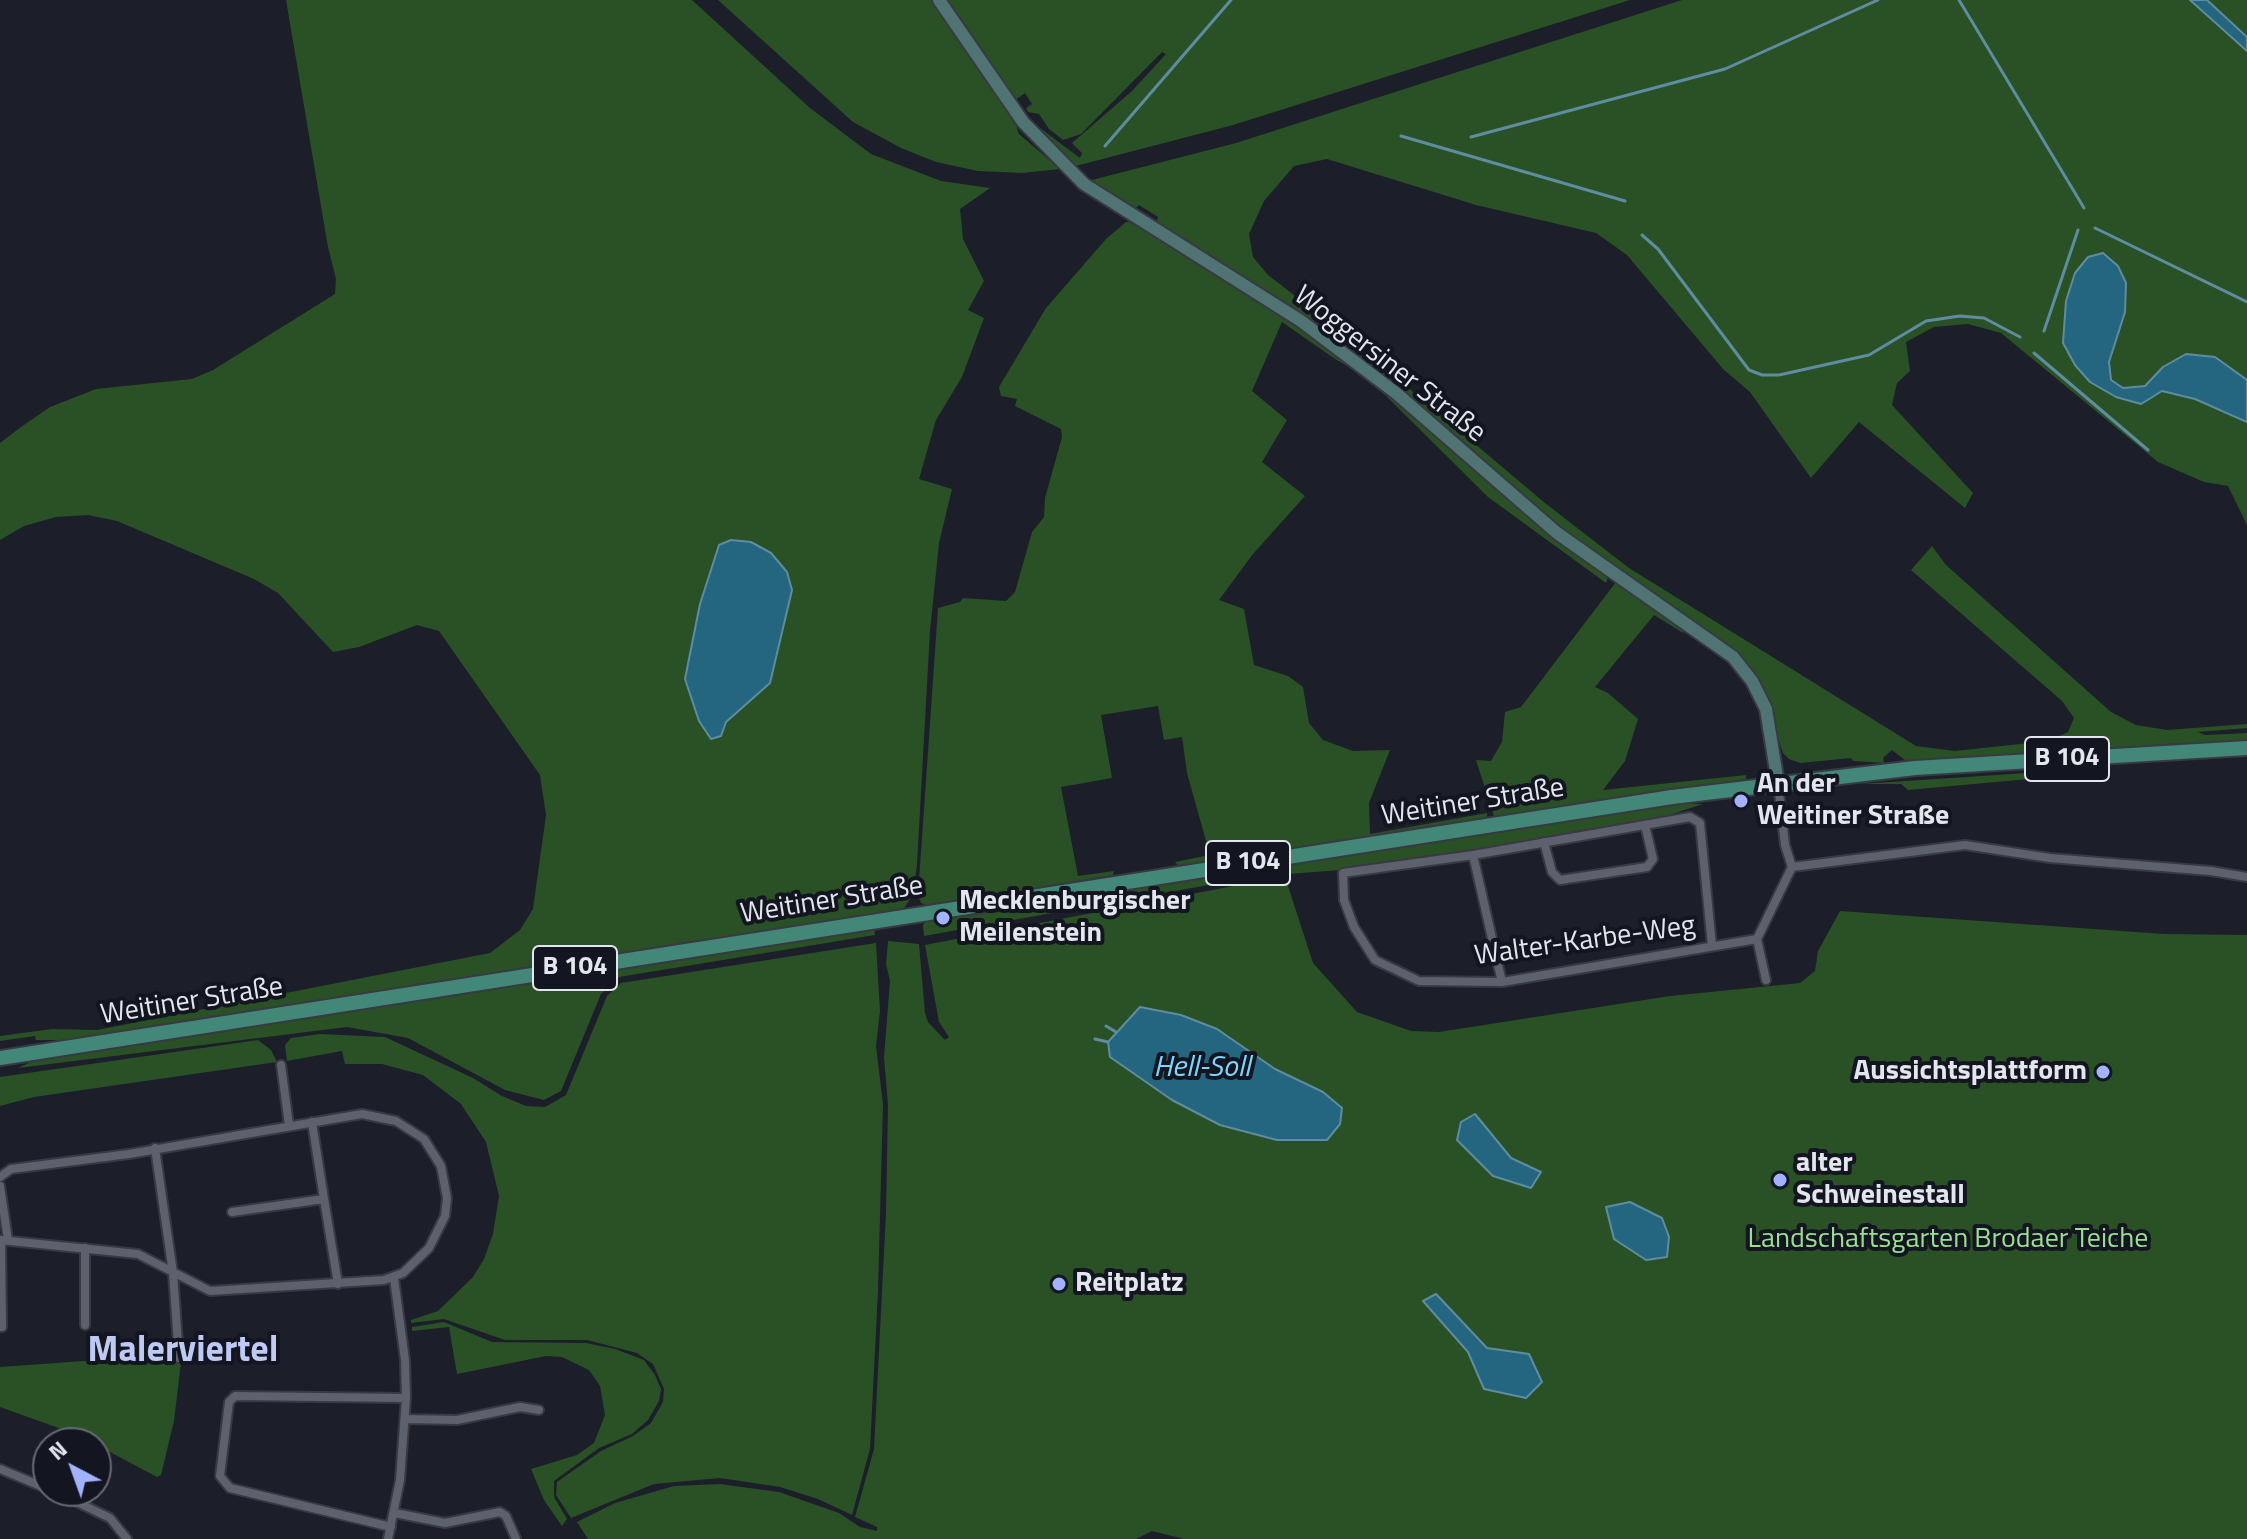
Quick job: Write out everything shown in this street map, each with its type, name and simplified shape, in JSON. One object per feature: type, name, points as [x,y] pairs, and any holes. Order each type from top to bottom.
[{"type":"main road","name":"Woggersiner Straße","points":[[939,0],[1023,122],[1084,184],[1313,330],[1396,393],[1557,533],[1733,657],[1752,681],[1766,709],[1778,783]]},
{"type":"main road","name":"Weitiner Straße","points":[[0,1058],[1012,899],[1778,783],[1915,768],[2247,748]]},
{"type":"street","points":[[1766,980],[1757,939],[1792,867],[1785,845],[1778,783]]},
{"type":"street","points":[[1502,982],[1473,855],[1544,842],[1697,819],[1700,823],[1712,946]]},
{"type":"street","points":[[1544,842],[1552,872],[1560,880],[1647,867],[1653,859],[1645,825]]},
{"type":"street","points":[[1792,867],[1965,845],[2050,858],[2211,871],[2247,877]]},
{"type":"street","name":"Walter-Karbe-Weg","points":[[1473,855],[1343,873],[1341,886],[1349,913],[1375,960],[1419,981],[1502,982],[1757,939]]},
{"type":"street","points":[[281,1065],[289,1125]]},
{"type":"street","points":[[0,1177],[11,1169],[362,1114],[379,1115],[411,1129],[434,1152],[446,1182],[445,1216],[429,1248],[394,1278],[219,1292],[202,1288],[138,1254],[3,1240]]},
{"type":"street","points":[[312,1122],[338,1284]]},
{"type":"street","points":[[155,1148],[173,1273],[179,1358]]},
{"type":"street","points":[[0,1186],[2,1327]]},
{"type":"street","points":[[232,1212],[324,1199]]},
{"type":"street","points":[[85,1248],[85,1325]]},
{"type":"street","points":[[388,1539],[395,1513],[406,1419],[405,1360],[394,1278]]},
{"type":"street","points":[[391,1527],[230,1488],[220,1476],[229,1402],[235,1396],[406,1398]]},
{"type":"street","points":[[406,1419],[457,1420],[520,1407],[539,1410]]},
{"type":"street","points":[[0,1469],[32,1482]]},
{"type":"street","points":[[87,1507],[110,1518],[127,1539]]},
{"type":"street","points":[[395,1513],[445,1523],[500,1512],[506,1516],[516,1539]]},
{"type":"green space","points":[[286,0],[692,0],[810,108],[871,154],[941,181],[990,188],[960,209],[963,239],[984,281],[968,310],[984,318],[962,377],[936,420],[919,479],[952,489],[939,543],[930,631],[917,864],[913,894],[903,910],[79,1040],[36,1040],[35,1036],[0,1041],[0,1036],[52,1029],[97,1030],[490,953],[520,930],[533,909],[546,815],[540,775],[439,631],[417,625],[359,647],[333,652],[278,593],[254,579],[117,521],[88,515],[56,517],[24,526],[0,540],[0,443],[50,407],[96,389],[192,379],[213,370],[335,294],[336,279]],"holes":[[[719,546],[738,709],[726,722],[699,721],[685,679]]]},
{"type":"green space","points":[[718,0],[933,0],[1012,114],[1019,134],[1060,169],[1022,173],[978,171],[936,162],[901,148],[853,122]]},
{"type":"green space","points":[[945,0],[1630,0],[1233,125],[1072,167],[1032,122],[1080,158],[1082,153],[1072,143],[1132,91],[1166,54],[1162,52],[1081,134],[1063,140],[1049,129],[1039,114],[1028,112],[1026,108],[1032,104],[1025,93],[1015,100],[1023,114]]},
{"type":"green space","points":[[1682,0],[2190,0],[2247,51],[2247,380],[2215,357],[2163,367],[2145,386],[2123,388],[2111,380],[2109,362],[2125,312],[2075,365],[2090,382],[2116,397],[2141,404],[2162,391],[2195,399],[2247,422],[2247,525],[2228,486],[2204,482],[2158,462],[2001,333],[1968,324],[1934,327],[1906,342],[1910,371],[1897,383],[1892,405],[1973,493],[1965,508],[1859,422],[1811,478],[1750,392],[1723,369],[1627,255],[1596,233],[1476,205],[1327,159],[1294,166],[1264,201],[1249,234],[1253,257],[1268,275],[1342,332],[1545,503],[1629,568],[1916,746],[1955,751],[2048,741],[2068,732],[2074,718],[2062,701],[1911,570],[1932,546],[1946,565],[2111,712],[2136,725],[2167,730],[2247,724],[2247,728],[2198,732],[2205,735],[2247,733],[2247,741],[1906,761],[1892,750],[1883,758],[1884,763],[1853,761],[1851,758],[1800,763],[1789,759],[1783,753],[1758,679],[1726,643],[1560,530],[1400,390],[1303,316],[1156,224],[1158,217],[1139,205],[1133,211],[1088,181],[1236,143]]},
{"type":"green space","points":[[2207,0],[2247,0],[2247,37]]},
{"type":"green space","points":[[1126,222],[1133,222],[1298,325],[1354,366],[1353,369],[1335,359],[1282,322],[1252,391],[1287,420],[1262,462],[1305,496],[1253,554],[1219,600],[1244,609],[1254,665],[1288,676],[1303,687],[1309,723],[1323,740],[1353,751],[1390,750],[1369,803],[1370,834],[1487,813],[1487,817],[1484,821],[1178,866],[1175,862],[1210,855],[1187,773],[1182,737],[1164,740],[1158,706],[1101,715],[1112,778],[1061,787],[1078,876],[1114,871],[1113,875],[928,906],[921,903],[918,895],[938,608],[960,602],[963,598],[1006,601],[1015,592],[1032,532],[1044,517],[1045,498],[1062,437],[1061,429],[1015,406],[1017,399],[1001,396],[999,387],[1046,308],[1106,239]]},
{"type":"green space","points":[[1366,376],[1501,493],[1608,577],[1606,583],[1488,497]]},
{"type":"green space","points":[[1616,582],[1684,629],[1683,633],[1654,615],[1595,687],[1608,693],[1638,719],[1625,761],[1603,790],[1746,775],[1746,779],[1495,819],[1476,760],[1491,761],[1502,742],[1505,712],[1521,707]]},
{"type":"green space","points":[[2083,771],[2084,774],[1908,790],[1901,784],[1860,784]]},
{"type":"green space","points":[[1671,803],[1703,804],[1654,820],[1354,869],[1262,876],[1260,867]]},
{"type":"green space","points":[[1258,870],[1259,876],[924,936],[923,925],[929,917]]},
{"type":"green space","name":"Landschaftsgarten Brodaer Teiche","points":[[1291,878],[1288,886],[1313,963],[1357,1012],[1411,1031],[1439,1032],[1670,996],[1800,983],[1815,971],[1818,951],[1840,911],[2164,934],[2247,935],[2247,1539],[1184,1539],[1152,1531],[1136,1539],[588,1539],[577,1522],[615,1503],[674,1486],[720,1484],[779,1492],[839,1513],[860,1527],[877,1531],[877,1527],[855,1517],[874,1449],[886,1213],[888,1105],[884,1057],[890,981],[886,964],[888,941],[919,944],[925,1013],[928,1022],[945,1040],[949,1037],[939,1022],[925,945],[1249,883]]},
{"type":"green space","points":[[874,928],[875,935],[619,977],[601,994],[561,1091],[544,1100],[505,1090],[408,1038],[347,1027],[18,1068],[39,1058]]},
{"type":"green space","points":[[876,943],[880,1011],[876,1046],[883,1104],[878,1291],[870,1449],[852,1515],[818,1499],[780,1487],[720,1478],[654,1484],[571,1518],[556,1495],[557,1482],[601,1451],[633,1436],[651,1423],[663,1402],[664,1389],[653,1364],[637,1353],[587,1340],[505,1340],[444,1319],[411,1323],[411,1320],[438,1311],[473,1277],[484,1259],[493,1234],[499,1196],[486,1142],[461,1104],[423,1075],[382,1064],[345,1064],[342,1051],[287,1061],[285,1045],[291,1038],[320,1034],[385,1037],[473,1078],[502,1096],[526,1106],[545,1107],[566,1095],[607,996],[621,983]]},
{"type":"green space","points":[[258,1040],[271,1050],[277,1062],[34,1097],[0,1106],[0,1077]]},
{"type":"green space","points":[[444,1322],[492,1342],[586,1343],[615,1349],[644,1360],[655,1375],[661,1389],[659,1401],[648,1420],[632,1434],[599,1448],[554,1481],[554,1497],[567,1519],[562,1526],[544,1500],[531,1469],[577,1455],[594,1443],[605,1415],[600,1386],[589,1370],[562,1357],[546,1356],[457,1374],[449,1327],[412,1331],[412,1327]]},
{"type":"green space","points":[[182,1354],[174,1421],[161,1475],[157,1477],[112,1453],[112,1427],[56,1427],[0,1407],[0,1367]]},
{"type":"water","points":[[2190,0],[2207,0],[2247,37],[2247,51]]},
{"type":"water","points":[[2103,253],[2118,266],[2126,283],[2125,312],[2109,362],[2111,380],[2123,388],[2145,386],[2163,367],[2186,354],[2215,357],[2247,380],[2247,422],[2195,399],[2162,391],[2141,404],[2116,397],[2090,382],[2075,365],[2063,343],[2066,301],[2075,273],[2088,257]]},
{"type":"water","points":[[731,540],[751,542],[771,553],[787,572],[792,590],[770,683],[726,722],[721,736],[711,739],[699,721],[685,679],[700,604],[719,545]]},
{"type":"water","name":"Hell-Soll","points":[[1140,1007],[1181,1015],[1217,1029],[1275,1069],[1323,1092],[1342,1108],[1340,1124],[1327,1140],[1277,1140],[1220,1125],[1172,1100],[1110,1057],[1108,1042]]},
{"type":"water","points":[[1475,1114],[1511,1158],[1541,1172],[1531,1188],[1493,1176],[1457,1140],[1461,1122]]},
{"type":"water","points":[[1630,1202],[1662,1218],[1669,1237],[1667,1257],[1646,1260],[1614,1239],[1606,1207]]},
{"type":"water","points":[[1436,1294],[1487,1348],[1529,1354],[1542,1382],[1526,1398],[1484,1389],[1468,1352],[1423,1301]]},
{"type":"waterway","points":[[1105,146],[1231,0]]},
{"type":"waterway","points":[[1471,137],[1725,69],[1878,0]]},
{"type":"waterway","points":[[1959,0],[2084,208]]},
{"type":"waterway","points":[[1401,136],[1625,201]]},
{"type":"waterway","points":[[2095,228],[2247,302]]},
{"type":"waterway","points":[[2044,331],[2078,230]]},
{"type":"waterway","points":[[1642,235],[1658,249],[1749,370],[1762,375],[1779,375],[1869,355],[1926,321],[1960,316],[1984,318],[2020,337]]},
{"type":"waterway","points":[[2034,353],[2148,450]]},
{"type":"waterway","points":[[1106,1026],[1116,1032]]},
{"type":"waterway","points":[[1095,1039],[1108,1042]]},
{"type":"place","name":"An der Weitiner Straße","points":[[1741,801]]},
{"type":"place","name":"Mecklenburgischer Meilenstein","points":[[943,918]]},
{"type":"place","name":"Aussichtsplattform","points":[[2103,1072]]},
{"type":"place","name":"alter Schweinestall","points":[[1780,1180]]},
{"type":"place","name":"Reitplatz","points":[[1059,1284]]},
{"type":"district","name":"Malerviertel","points":[[183,1352]]}]
